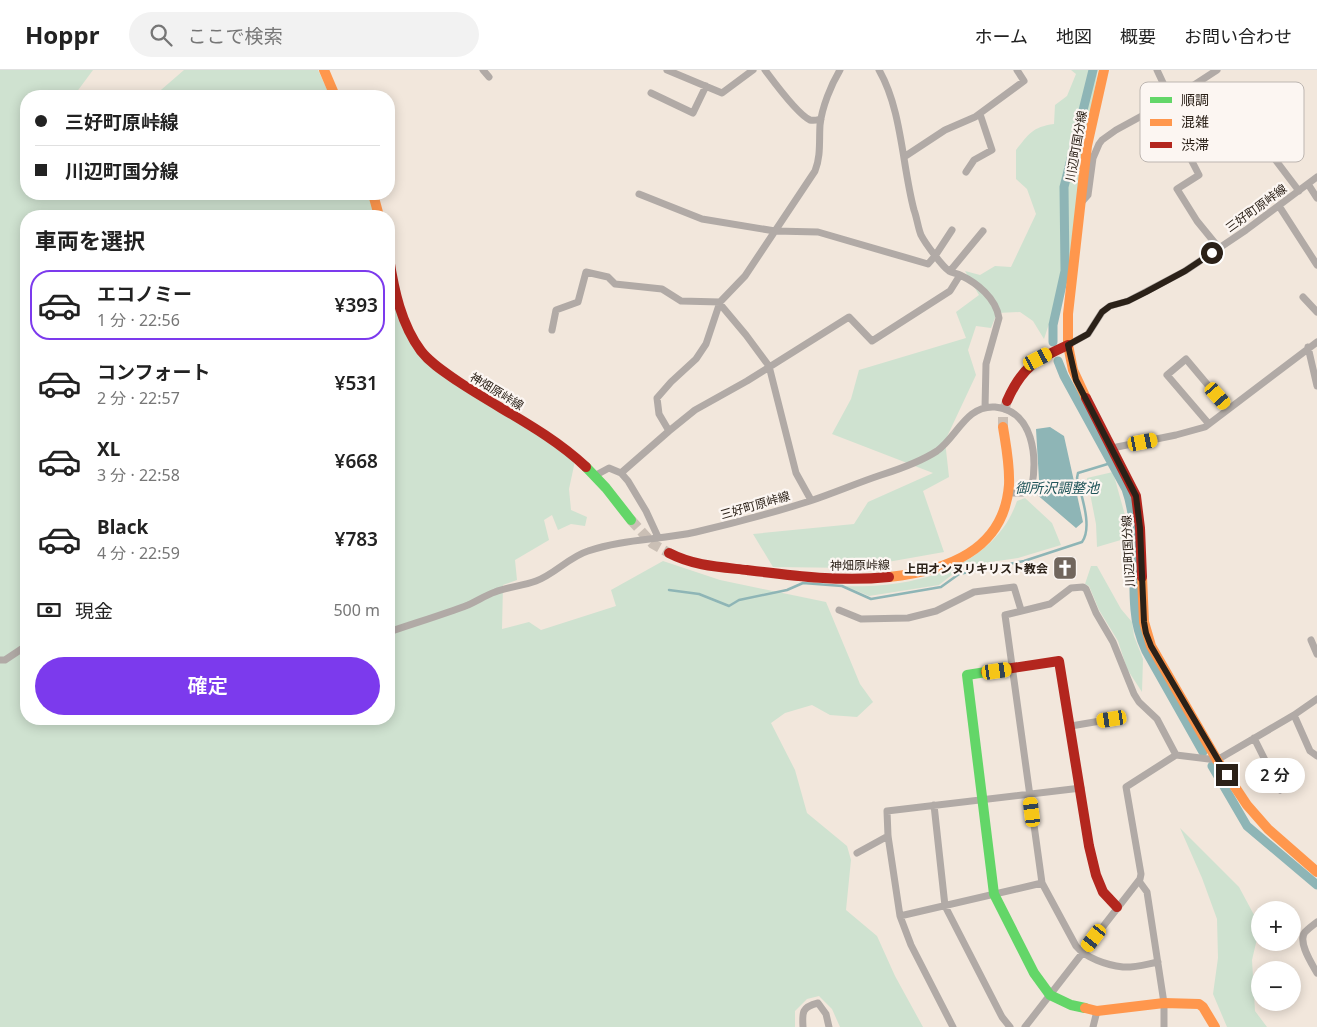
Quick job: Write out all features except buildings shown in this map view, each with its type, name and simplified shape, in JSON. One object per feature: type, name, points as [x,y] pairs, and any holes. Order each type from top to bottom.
[{"type":"street","points":[[324,70],[332,90]]},
{"type":"street","points":[[483,70],[489,78]]},
{"type":"street","points":[[667,70],[678,72],[722,93],[753,70]]},
{"type":"street","points":[[765,70],[790,101],[807,118],[813,121],[821,119]]},
{"type":"street","points":[[669,431],[658,414],[657,398],[696,359],[706,344],[720,303],[744,276],[815,171],[819,161],[821,119],[827,99],[840,70]]},
{"type":"street","points":[[879,70],[887,86],[894,111],[909,188],[921,235],[935,256],[950,271],[976,285],[994,302],[998,310],[1000,318],[985,370],[985,408],[998,408],[1014,414],[1024,423],[1030,434],[1033,478],[1032,486],[1023,493],[1009,493]]},
{"type":"street","points":[[904,157],[945,130],[980,114],[1024,81],[1017,70]]},
{"type":"street","name":"川辺町国分線","points":[[1104,70],[1087,146],[1068,314],[1068,345],[1076,380],[1133,487],[1139,506],[1143,610],[1146,633],[1151,646],[1216,760],[1256,816],[1317,872]]},
{"type":"street","points":[[1157,70],[1163,82]]},
{"type":"street","points":[[1199,82],[1217,70]]},
{"type":"street","points":[[651,93],[693,113],[706,86]]},
{"type":"street","points":[[966,172],[974,160],[992,150],[980,114]]},
{"type":"street","points":[[1079,205],[1088,195],[1093,158],[1098,144],[1116,130],[1140,117]]},
{"type":"street","points":[[1193,162],[1199,174],[1177,189],[1197,221],[1219,248]]},
{"type":"street","points":[[1277,162],[1299,191]]},
{"type":"street","name":"三好町原峠線","points":[[1068,345],[1088,334],[1102,312],[1110,306],[1128,301],[1185,271],[1279,206],[1317,177]]},
{"type":"street","points":[[1308,184],[1317,198]]},
{"type":"street","points":[[639,194],[702,219],[775,231],[818,232],[928,264],[952,230]]},
{"type":"street","points":[[1279,206],[1317,265]]},
{"type":"street","points":[[950,271],[983,231]]},
{"type":"street","points":[[552,330],[556,310],[578,302],[586,272],[608,277],[615,284],[662,289],[681,301],[720,303],[769,366],[796,473],[812,500]]},
{"type":"street","points":[[621,473],[695,410],[747,381],[849,318],[872,341],[950,291],[960,275]]},
{"type":"street","name":"神畑原峠線","points":[[395,291],[405,327],[419,350],[437,366],[464,385],[558,444],[581,461],[596,476],[631,520]]},
{"type":"street","points":[[1303,297],[1317,312]]},
{"type":"street","points":[[1112,448],[1205,427],[1317,342]]},
{"type":"street","points":[[1006,401],[1015,381],[1026,368],[1038,359],[1068,345]]},
{"type":"street","points":[[1308,347],[1317,386]]},
{"type":"street","points":[[1209,424],[1167,375],[1186,359],[1228,409]]},
{"type":"street","name":"三好町原峠線","points":[[395,630],[468,605],[496,591],[537,581],[587,551],[627,541],[687,534],[741,522],[812,500],[901,468],[940,449],[970,416],[977,410],[985,408]]},
{"type":"street","name":"神畑原峠線","points":[[668,554],[688,562],[774,575],[863,579],[897,577],[947,565],[977,549],[988,538],[998,523],[1009,493],[1010,477],[1003,427]]},
{"type":"street","points":[[596,476],[609,468],[621,473],[646,511],[658,538]]},
{"type":"street","points":[[839,610],[861,619],[908,618],[936,611],[974,592],[1014,587],[1021,610]]},
{"type":"street","points":[[1158,962],[1124,967],[1108,964],[1083,953],[1076,946],[1042,883],[1005,615],[1050,604],[1071,588],[1083,587],[1086,589],[1096,613],[1110,635],[1134,694],[1139,702],[1157,719],[1176,755]]},
{"type":"street","points":[[1311,640],[1317,654]]},
{"type":"street","points":[[0,660],[5,660],[20,650]]},
{"type":"street","points":[[1117,907],[1103,892],[1096,875],[1060,661],[967,675],[994,894],[1034,974],[1050,995],[1071,1005],[1097,1011],[1164,1003],[1199,1004],[1203,1006],[1215,1027]]},
{"type":"street","points":[[1025,1027],[1139,881],[1141,874],[1126,787],[1176,755],[1216,760],[1294,715],[1317,699]]},
{"type":"street","points":[[1294,715],[1310,751],[1317,756]]},
{"type":"street","points":[[1071,726],[1112,719]]},
{"type":"street","points":[[1254,738],[1280,790]]},
{"type":"street","points":[[953,1027],[911,945],[900,916],[888,836],[887,811],[1081,788]]},
{"type":"street","points":[[934,805],[945,906],[1002,1017],[1010,1027]]},
{"type":"street","points":[[858,853],[888,836]]},
{"type":"street","points":[[1139,881],[1147,892],[1164,1003],[1164,1027]]},
{"type":"street","points":[[900,916],[1042,883]]},
{"type":"street","points":[[1317,922],[1304,934],[1302,940],[1307,956],[1317,973]]},
{"type":"street","points":[[803,1027],[802,1013],[808,1005],[818,1003],[826,1014],[829,1027]]},
{"type":"street","points":[[1093,1027],[1097,1011]]},
{"type":"green space","points":[[0,70],[93,70],[78,90],[20,90],[20,200],[371,200],[373,210],[20,210],[20,725],[395,725],[395,294],[415,347],[575,461],[569,489],[571,510],[587,517],[585,526],[571,524],[558,530],[552,515],[544,520],[549,540],[515,560],[517,580],[503,585],[502,629],[529,622],[541,630],[616,606],[611,590],[663,561],[720,580],[826,602],[860,684],[873,702],[857,717],[830,715],[812,705],[785,713],[771,723],[795,770],[807,813],[847,846],[851,860],[846,910],[877,936],[895,976],[923,1027],[840,1027],[832,1009],[819,996],[807,999],[795,1011],[795,1027],[0,1027]]},
{"type":"green space","points":[[184,70],[318,70],[327,90],[161,90]]},
{"type":"green space","points":[[1071,70],[1098,70],[1082,163],[1075,245],[1044,339],[1033,321],[1020,312],[997,313],[991,328],[976,326],[968,350],[976,375],[945,441],[949,477],[923,491],[944,552],[854,568],[773,567],[753,534],[854,524],[868,502],[933,473],[832,434],[851,399],[859,370],[966,338],[956,312],[979,295],[965,271],[980,275],[995,266],[1011,267],[1036,214],[1027,189],[1016,179],[1016,150],[1036,129],[1054,124],[1055,105],[1067,96],[1076,74]]},
{"type":"green space","points":[[1113,472],[1131,537],[1097,547],[1096,524],[1087,478]]},
{"type":"green space","points":[[1025,498],[1052,523],[1061,545],[1018,558],[984,563],[958,570],[939,585],[869,596],[845,586],[896,584],[947,570],[970,559],[990,543],[1006,524],[1017,501]]},
{"type":"green space","points":[[1091,566],[1097,566],[1121,609],[1132,622],[1134,636],[1143,659],[1142,692],[1127,669],[1118,641],[1099,610],[1089,586],[1085,584]]},
{"type":"green space","points":[[1180,828],[1239,887],[1251,909],[1251,951],[1254,951],[1251,961],[1251,1011],[1255,1011],[1267,1027],[1227,1027],[1213,994],[1218,958],[1217,919],[1202,878]]},
{"type":"water","name":"御所沢調整池","points":[[1050,427],[1064,436],[1083,522],[1076,528],[1035,493],[1039,480],[1036,429]]},
{"type":"waterway","points":[[1053,342],[1053,325],[1065,271],[1064,187],[1093,70]]},
{"type":"waterway","points":[[1058,361],[1064,376],[1126,489],[1133,519],[1134,595],[1139,631],[1146,651],[1203,752]]},
{"type":"waterway","points":[[669,590],[699,594],[729,606],[739,600],[787,590],[803,583],[842,586],[871,599],[941,587],[959,574],[1024,561],[1082,542],[1085,536],[1086,520],[1077,478],[1078,473],[1111,463]]},
{"type":"waterway","points":[[1212,766],[1247,826],[1317,885]]},
{"type":"tunnel","points":[[1003,427],[1003,413],[1007,401]]},
{"type":"tunnel","points":[[631,520],[653,544],[669,553]]},
{"type":"traffic: fast","points":[[586,467],[606,488],[631,520]]},
{"type":"traffic: fast","points":[[986,672],[967,675],[994,894],[1034,973],[1050,995],[1071,1005],[1085,1008]]},
{"type":"traffic: slow","points":[[324,70],[332,90]]},
{"type":"traffic: slow","points":[[1086,398],[1073,370],[1068,345],[1068,314],[1087,146],[1104,70]]},
{"type":"traffic: slow","points":[[375,200],[377,210]]},
{"type":"traffic: slow","points":[[889,577],[910,574],[951,563],[968,554],[984,542],[996,526],[1005,508],[1009,485],[1003,427]]},
{"type":"traffic: slow","points":[[1142,577],[1144,622],[1151,646],[1217,760],[1247,805],[1268,829],[1317,872]]},
{"type":"traffic: slow","points":[[1085,1008],[1097,1011],[1164,1003],[1199,1004],[1203,1007],[1215,1027]]},
{"type":"traffic: jam","points":[[395,290],[408,330],[429,360],[459,382],[556,443],[586,467]]},
{"type":"traffic: jam","points":[[1007,401],[1024,372],[1038,360],[1068,345]]},
{"type":"traffic: jam","points":[[1086,398],[1136,496],[1140,528],[1142,577]]},
{"type":"traffic: jam","points":[[669,553],[688,561],[707,565],[818,578],[854,579],[889,577]]},
{"type":"traffic: jam","points":[[986,672],[1059,661],[1089,846],[1096,875],[1103,892],[1117,907]]},
{"type":"place","name":"上田オンヌリキリスト教会","points":[[1065,568]]},
{"type":"route","points":[[1212,253],[1185,271],[1146,292],[1128,301],[1110,306],[1098,317],[1097,322],[1088,334],[1068,345],[1076,380],[1133,487],[1139,506],[1143,610],[1146,633],[1151,646],[1216,760],[1227,775]]}]
